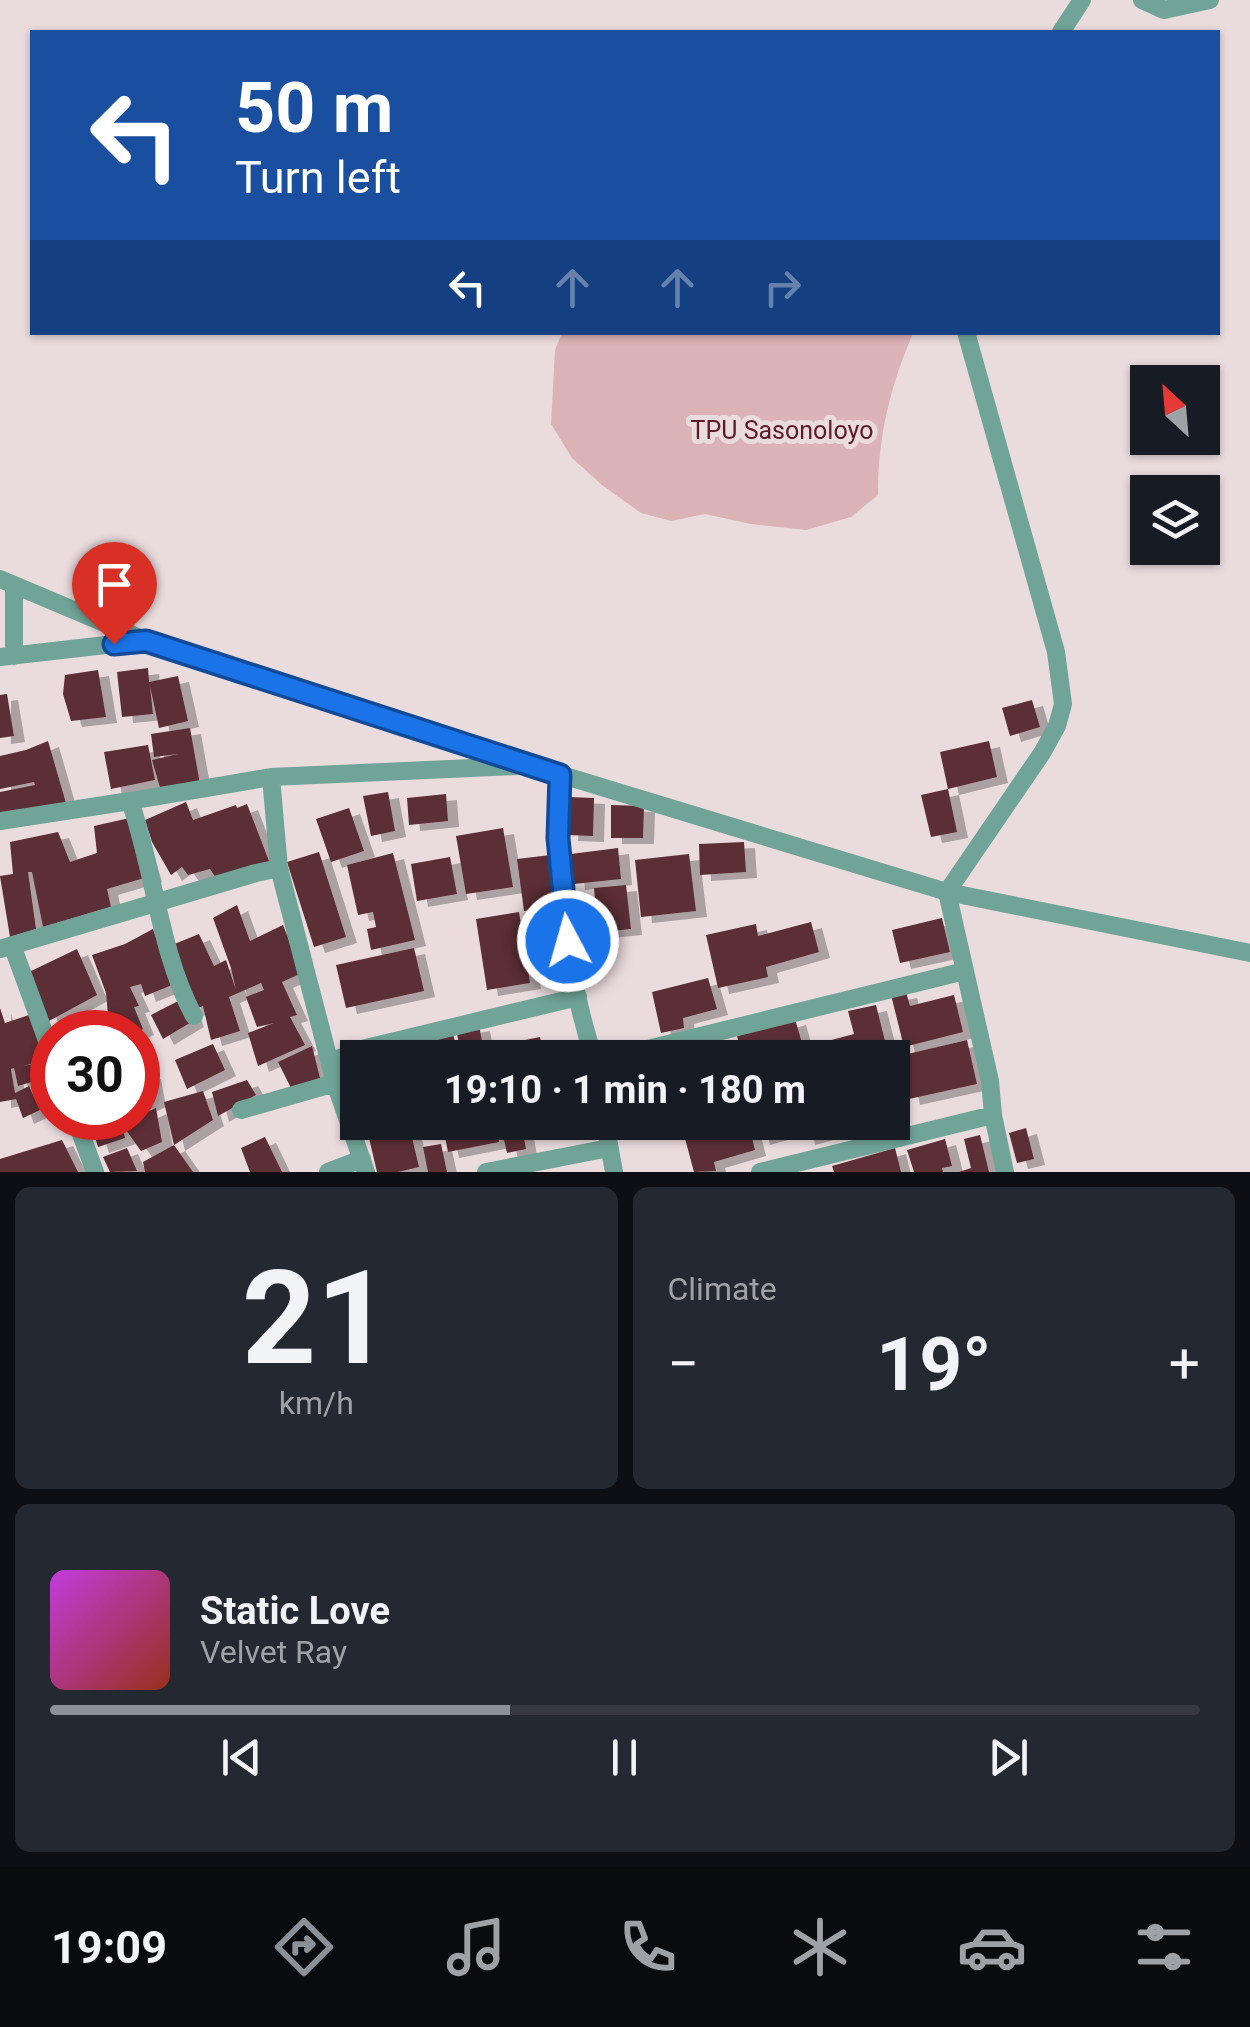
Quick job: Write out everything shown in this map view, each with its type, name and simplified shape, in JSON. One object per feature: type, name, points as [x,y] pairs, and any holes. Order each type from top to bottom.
[{"type":"street","points":[[1062,30],[1082,0]]},
{"type":"street","points":[[1142,0],[1164,10],[1210,0]]},
{"type":"street","points":[[967,335],[1056,652],[1064,704],[1058,726],[1042,754],[946,892],[990,1081],[1006,1172]]},
{"type":"street","points":[[146,641],[7,656],[7,582],[146,641],[560,775],[946,892],[1250,954]]},
{"type":"street","points":[[0,822],[271,777],[529,765]]},
{"type":"street","points":[[560,775],[561,880],[568,941],[589,1040]]},
{"type":"street","points":[[271,777],[279,868],[335,1083],[364,1166],[328,1172]]},
{"type":"street","points":[[130,801],[178,978],[194,1016]]},
{"type":"street","points":[[33,1010],[4,943],[279,868]]},
{"type":"street","points":[[683,1040],[965,970]]},
{"type":"street","points":[[330,1062],[382,1044],[578,997]]},
{"type":"street","points":[[241,1110],[335,1083]]},
{"type":"street","points":[[760,1172],[825,1164],[993,1114]]},
{"type":"street","points":[[84,1140],[95,1172]]},
{"type":"street","points":[[608,1140],[614,1172]]},
{"type":"street","points":[[486,1172],[610,1148]]},
{"type":"green space","name":"TPU Sasonoloyo","points":[[561,335],[912,335],[887,412],[878,495],[851,517],[806,530],[705,514],[671,521],[641,513],[572,458],[551,424],[555,350]]},
{"type":"building","points":[[148,668],[149,682],[178,676],[188,721],[159,728],[150,686],[153,714],[122,717],[117,672]]},
{"type":"building","points":[[98,670],[106,717],[71,721],[63,694],[65,675]]},
{"type":"building","points":[[7,694],[14,736],[0,738],[0,695]]},
{"type":"building","points":[[1032,700],[1040,727],[1010,736],[1002,708]]},
{"type":"building","points":[[190,728],[200,784],[161,791],[152,760],[178,754],[154,757],[151,734]]},
{"type":"building","points":[[48,741],[68,810],[0,818],[0,792],[35,785],[34,782],[0,789],[0,756]]},
{"type":"building","points":[[989,741],[997,777],[948,789],[940,752]]},
{"type":"building","points":[[148,745],[155,780],[111,789],[104,752]]},
{"type":"building","points":[[948,789],[957,832],[931,837],[921,795]]},
{"type":"building","points":[[388,792],[395,831],[371,836],[363,796]]},
{"type":"building","points":[[446,794],[448,821],[409,825],[407,798]]},
{"type":"building","points":[[569,797],[594,798],[593,836],[567,835]]},
{"type":"building","points":[[186,802],[193,820],[247,804],[269,861],[267,868],[216,878],[210,869],[188,875],[182,867],[171,875],[152,842],[145,820]]},
{"type":"building","points":[[611,805],[644,806],[643,838],[611,838]]},
{"type":"building","points":[[349,808],[364,851],[331,862],[316,819]]},
{"type":"building","points":[[134,817],[151,876],[107,889],[111,907],[43,927],[32,872],[28,872],[36,929],[10,937],[0,876],[13,874],[10,842],[58,832],[70,862],[97,853],[94,826]]},
{"type":"building","points":[[503,828],[513,887],[466,894],[456,836]]},
{"type":"building","points":[[744,842],[746,872],[700,875],[699,844]]},
{"type":"building","points":[[618,848],[621,879],[574,884],[571,854]]},
{"type":"building","points":[[319,852],[346,937],[314,947],[287,862]]},
{"type":"building","points":[[393,853],[415,940],[371,950],[367,929],[376,927],[373,912],[358,915],[347,865]]},
{"type":"building","points":[[689,854],[696,911],[641,917],[635,860]]},
{"type":"building","points":[[551,855],[558,906],[524,911],[517,859]]},
{"type":"building","points":[[450,857],[457,894],[417,901],[411,864]]},
{"type":"building","points":[[626,885],[631,929],[580,934],[577,901],[595,899],[594,888]]},
{"type":"building","points":[[237,905],[250,941],[283,925],[302,973],[282,982],[297,1015],[290,1017],[305,1045],[258,1066],[248,1033],[274,1023],[257,1027],[246,997],[264,990],[261,983],[229,997],[240,1031],[211,1040],[203,1006],[192,1010],[172,945],[199,934],[214,966],[226,960],[236,990],[213,918]]},
{"type":"building","points":[[519,912],[530,983],[487,990],[476,919]]},
{"type":"building","points":[[942,918],[950,952],[900,963],[892,930]]},
{"type":"building","points":[[811,922],[819,952],[766,967],[768,977],[718,988],[706,935],[756,924],[758,936]]},
{"type":"building","points":[[153,929],[172,985],[145,996],[141,984],[130,987],[139,1006],[135,1010],[108,1010],[106,993],[92,955]]},
{"type":"building","points":[[414,948],[424,991],[346,1008],[336,965]]},
{"type":"building","points":[[77,949],[97,995],[69,1010],[45,1010],[29,972]]},
{"type":"building","points":[[708,978],[717,1009],[683,1018],[684,1028],[661,1033],[652,992]]},
{"type":"building","points":[[906,992],[910,1006],[954,995],[963,1032],[910,1045],[910,1040],[902,1040],[891,995]]},
{"type":"building","points":[[184,998],[193,1021],[163,1039],[160,1010]]},
{"type":"building","points":[[876,1005],[885,1040],[832,1040],[854,1034],[848,1011]]},
{"type":"building","points":[[0,1008],[5,1023],[30,1015],[30,1064],[23,1066],[30,1065],[30,1082],[18,1086],[14,1068],[11,1069],[15,1093],[30,1088],[30,1115],[23,1118],[16,1099],[0,1102]]},
{"type":"building","points":[[795,1019],[801,1040],[738,1040],[737,1036]]},
{"type":"building","points":[[479,1025],[482,1040],[458,1040],[456,1029]]},
{"type":"building","points":[[453,1033],[454,1040],[428,1040]]},
{"type":"building","points":[[967,1040],[977,1084],[910,1099],[910,1053]]},
{"type":"building","points":[[213,1044],[225,1070],[187,1089],[175,1060]]},
{"type":"building","points":[[312,1046],[320,1078],[292,1090],[278,1062]]},
{"type":"building","points":[[247,1080],[256,1095],[218,1116],[212,1092]]},
{"type":"building","points":[[203,1091],[213,1120],[174,1145],[164,1102]]},
{"type":"building","points":[[1026,1128],[1034,1159],[1017,1163],[1009,1133]]},
{"type":"building","points":[[160,1131],[162,1142],[141,1151],[133,1140],[160,1140]]},
{"type":"building","points":[[980,1135],[989,1172],[959,1172],[971,1168],[964,1139]]},
{"type":"building","points":[[265,1137],[282,1172],[250,1172],[241,1148]]},
{"type":"building","points":[[945,1139],[952,1166],[942,1168],[943,1172],[914,1172],[907,1150]]},
{"type":"building","points":[[62,1140],[78,1172],[0,1172],[0,1159]]},
{"type":"building","points":[[96,1140],[119,1140],[98,1147]]},
{"type":"building","points":[[369,1140],[413,1140],[419,1167],[377,1172]]},
{"type":"building","points":[[446,1140],[499,1140],[499,1142],[448,1152]]},
{"type":"building","points":[[504,1140],[524,1140],[526,1149],[507,1153]]},
{"type":"building","points":[[685,1140],[752,1140],[755,1150],[714,1162],[716,1171],[694,1172]]},
{"type":"building","points":[[441,1144],[447,1172],[428,1172],[423,1147]]},
{"type":"building","points":[[174,1145],[193,1172],[145,1172],[143,1162]]},
{"type":"building","points":[[127,1148],[137,1171],[110,1172],[103,1157]]},
{"type":"building","points":[[895,1148],[901,1172],[834,1172],[832,1166]]},
{"type":"route","points":[[114,644],[146,641],[560,775],[558,838],[568,941]]}]
